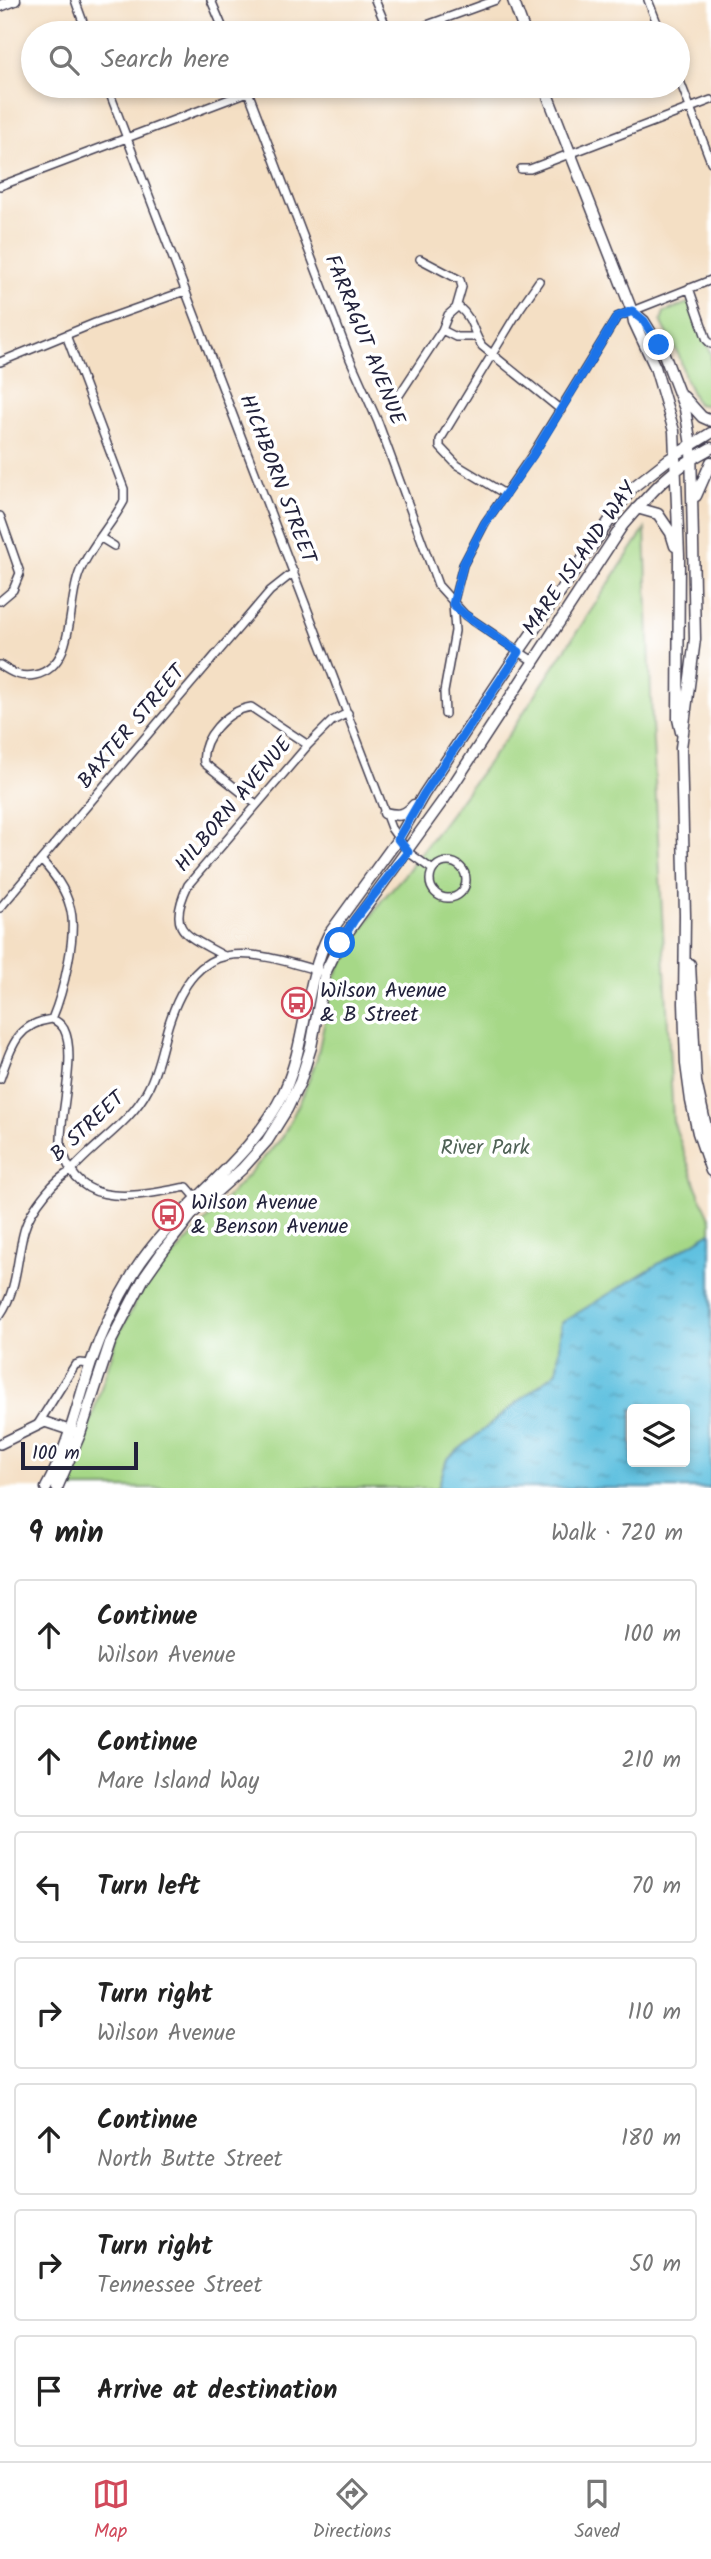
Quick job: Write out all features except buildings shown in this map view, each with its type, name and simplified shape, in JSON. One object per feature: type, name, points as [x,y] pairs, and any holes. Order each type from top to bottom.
[{"type":"main road","points":[[0,6],[15,0]]},
{"type":"main road","points":[[513,0],[521,21]]},
{"type":"main road","points":[[549,98],[664,393],[674,431],[679,556],[678,719],[682,735],[684,1003],[688,1083],[696,1126],[711,1171]]},
{"type":"main road","points":[[632,311],[644,321],[654,337],[679,392],[689,427],[692,458],[695,639],[682,735]]},
{"type":"main road","points":[[679,392],[702,417],[711,421]]},
{"type":"main road","name":"MARE ISLAND WAY","points":[[320,972],[329,934],[398,839],[424,794],[632,488],[711,433]]},
{"type":"main road","name":"MARE ISLAND WAY","points":[[320,972],[354,920],[408,852],[614,537],[654,487],[676,468],[711,448]]},
{"type":"main road","points":[[693,510],[700,484],[711,462]]},
{"type":"main road","points":[[637,508],[652,511],[665,521],[679,556]]},
{"type":"main road","points":[[385,813],[407,814],[424,794]]},
{"type":"main road","points":[[685,915],[696,1082],[711,1149]]},
{"type":"main road","points":[[57,1488],[117,1326],[163,1251],[259,1132],[279,1102],[301,1042],[320,972]]},
{"type":"main road","points":[[46,1488],[76,1432],[91,1364],[108,1319],[135,1270],[169,1227],[200,1202]]},
{"type":"street","points":[[75,0],[83,21]]},
{"type":"street","points":[[211,0],[220,21]]},
{"type":"street","points":[[375,0],[384,21]]},
{"type":"street","points":[[438,21],[496,0]]},
{"type":"street","points":[[648,0],[656,21]]},
{"type":"street","name":"HICHBORN STREET","points":[[112,98],[385,813],[408,852],[433,870]]},
{"type":"street","points":[[0,186],[127,139],[225,98]]},
{"type":"street","name":"FARRAGUT AVENUE","points":[[250,98],[350,359],[378,422],[427,559],[439,585],[453,604]]},
{"type":"street","points":[[686,98],[711,162]]},
{"type":"street","points":[[521,170],[530,169],[711,100]]},
{"type":"street","points":[[392,406],[442,330],[447,315],[456,308],[461,287],[460,280],[420,259]]},
{"type":"street","points":[[445,714],[444,692],[455,631],[453,604],[469,553],[505,494],[561,410],[617,317],[711,280]]},
{"type":"street","points":[[505,494],[457,465],[440,447],[440,440],[444,429],[539,281]]},
{"type":"street","points":[[689,288],[707,340],[711,344]]},
{"type":"street","points":[[0,362],[185,291]]},
{"type":"street","points":[[456,308],[459,307],[471,317],[476,337],[482,346],[561,410]]},
{"type":"street","points":[[442,330],[456,337],[476,337]]},
{"type":"street","points":[[0,665],[26,677],[43,673],[57,663],[64,651],[80,572],[124,502],[124,489],[66,335]]},
{"type":"street","points":[[0,516],[20,573],[13,590],[0,601]]},
{"type":"street","points":[[101,538],[114,546]]},
{"type":"street","name":"BAXTER STREET","points":[[0,908],[270,591],[294,572]]},
{"type":"street","points":[[453,604],[533,661]]},
{"type":"street","points":[[256,804],[204,763],[202,754],[206,742],[228,716],[251,707],[308,745]]},
{"type":"street","name":"HILBORN AVENUE","points":[[224,956],[192,939],[181,927],[178,912],[188,885],[308,745],[332,721],[348,713]]},
{"type":"street","points":[[0,1079],[17,1038],[30,1025],[52,1018],[62,995],[72,910],[62,887],[42,861]]},
{"type":"street","name":"HICHBORN STREET","points":[[453,862],[459,865],[464,871],[465,886],[455,896],[441,896],[432,888],[430,881],[433,870],[442,863],[453,862]]},
{"type":"street","points":[[224,956],[247,953],[320,972]]},
{"type":"street","name":"B STREET","points":[[0,1315],[9,1303],[28,1220],[36,1205],[59,1177],[71,1171],[129,1116],[142,1100],[156,1072],[169,1025],[186,984],[196,971],[224,956]]},
{"type":"street","points":[[52,1018],[64,1027],[69,1048],[60,1129],[63,1153],[78,1182],[94,1192],[118,1196],[187,1187],[200,1202]]},
{"type":"street","points":[[38,1423],[75,1365],[91,1364]]},
{"type":"street","points":[[0,1444],[38,1423],[50,1422],[76,1432]]},
{"type":"green space","points":[[693,301],[711,354],[711,406],[697,404],[685,378],[680,358],[661,321],[664,312]]},
{"type":"green space","name":"River Park","points":[[645,529],[652,723],[673,1121],[711,1220],[711,1232],[562,1323],[557,1371],[447,1459],[438,1488],[62,1488],[88,1429],[118,1335],[142,1290],[282,1138],[317,1058],[333,981],[345,956],[382,900],[406,873],[510,733]]},
{"type":"water","points":[[711,1232],[711,1488],[438,1488],[447,1459],[557,1371],[561,1323]]},
{"type":"place","name":"Wilson Avenue & B Street","points":[[297,1003]]},
{"type":"place","name":"Wilson Avenue & Benson Avenue","points":[[168,1215]]},
{"type":"route","points":[[340,943],[354,920],[408,852],[398,839],[424,794],[519,652],[453,604],[463,565],[485,523],[533,455],[617,317],[632,311],[644,321],[659,345]]}]
